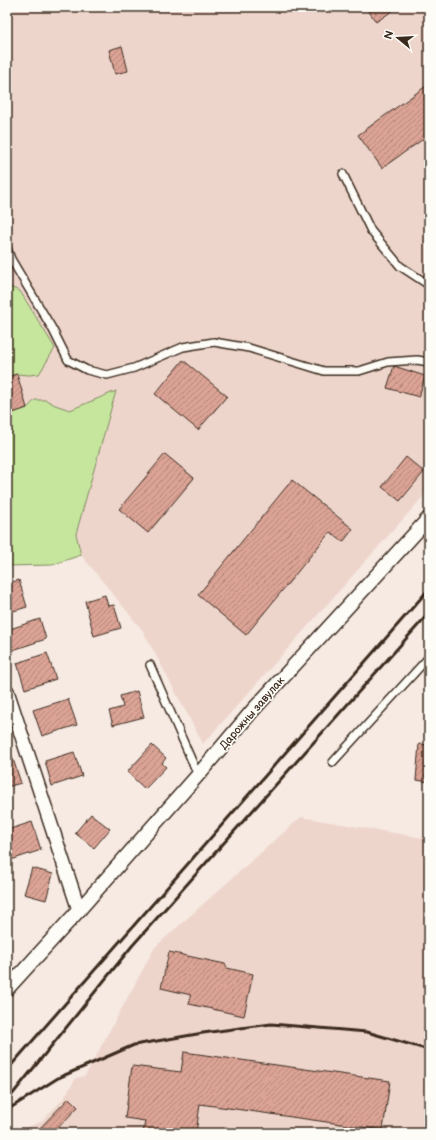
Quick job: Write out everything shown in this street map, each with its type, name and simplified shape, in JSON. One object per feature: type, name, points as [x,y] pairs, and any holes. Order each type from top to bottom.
[{"type":"street","name":"Дарожны завулак","points":[[7,989],[198,776],[253,710],[429,518]]},
{"type":"street","points":[[7,691],[79,910]]},
{"type":"lane","points":[[343,174],[371,231],[400,266],[429,285]]},
{"type":"lane","points":[[7,248],[11,259],[53,330],[68,360],[87,370],[107,375],[134,368],[184,346],[214,342],[249,348],[324,370],[359,371],[388,362],[417,360],[429,362]]},
{"type":"lane","points":[[333,762],[429,657]]},
{"type":"lane","points":[[150,664],[198,776]]},
{"type":"shaded area","points":[[7,7],[429,7],[429,490],[203,744],[143,631],[81,555],[76,534],[116,392],[70,410],[46,400],[7,415],[17,374],[29,375],[21,291],[7,286]]},
{"type":"shaded area","points":[[301,817],[429,839],[429,1133],[13,1133],[42,1121],[64,1098],[76,1078],[85,1076],[155,947]]},
{"type":"green space","points":[[7,286],[20,291],[55,348],[39,374],[17,374],[7,377]]},
{"type":"green space","points":[[116,391],[76,534],[81,555],[52,565],[7,566],[7,415],[27,408],[35,400],[46,400],[70,410]]},
{"type":"building","points":[[366,7],[398,7],[376,22]]},
{"type":"building","points":[[122,46],[128,71],[115,74],[109,50]]},
{"type":"building","points":[[429,84],[429,135],[382,168],[358,135]]},
{"type":"building","points":[[183,360],[227,396],[198,430],[155,394]]},
{"type":"building","points":[[394,366],[425,376],[419,397],[387,388]]},
{"type":"building","points":[[17,374],[27,408],[7,415],[7,377]]},
{"type":"building","points":[[165,454],[194,478],[148,533],[119,509]]},
{"type":"building","points":[[406,457],[424,472],[400,501],[382,487]]},
{"type":"building","points":[[292,480],[353,529],[343,542],[330,532],[246,635],[198,595]]},
{"type":"building","points":[[19,580],[27,607],[7,613],[7,584]]},
{"type":"building","points":[[105,595],[108,606],[114,605],[121,628],[94,636],[85,601]]},
{"type":"building","points":[[40,619],[46,639],[10,651],[7,641],[7,630]]},
{"type":"building","points":[[47,653],[56,679],[25,689],[17,663]]},
{"type":"building","points":[[137,691],[144,717],[113,725],[109,711],[123,707],[120,696]]},
{"type":"building","points":[[68,699],[77,725],[42,736],[33,710]]},
{"type":"building","points":[[419,744],[429,745],[429,782],[416,780]]},
{"type":"building","points":[[152,745],[166,758],[162,763],[166,767],[145,789],[127,772]]},
{"type":"building","points":[[74,752],[82,776],[52,786],[45,761]]},
{"type":"building","points":[[12,756],[21,783],[7,787],[7,758]]},
{"type":"building","points":[[91,814],[110,829],[94,848],[75,833]]},
{"type":"building","points":[[32,822],[41,850],[8,861],[7,830]]},
{"type":"building","points":[[32,868],[53,874],[46,900],[24,894]]},
{"type":"building","points":[[169,952],[225,964],[227,968],[253,974],[244,1016],[189,1004],[191,995],[161,988]]},
{"type":"building","points":[[184,1052],[390,1081],[383,1130],[200,1104],[196,1133],[143,1133],[145,1121],[125,1118],[132,1066],[181,1072]]},
{"type":"building","points":[[69,1098],[78,1107],[53,1133],[46,1133],[40,1128]]},
{"type":"railway","points":[[7,1070],[429,589]]},
{"type":"railway","points":[[7,1101],[132,946],[429,613]]},
{"type":"railway","points":[[7,1110],[58,1078],[134,1045],[203,1033],[271,1024],[367,1032],[429,1050]]}]
